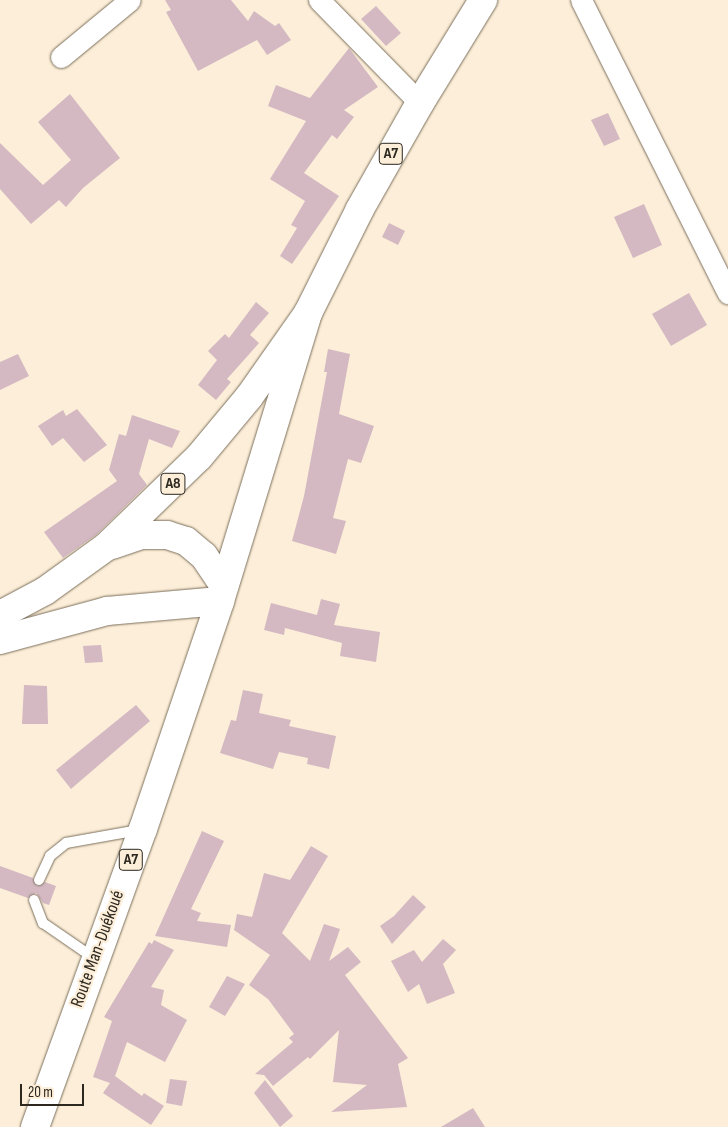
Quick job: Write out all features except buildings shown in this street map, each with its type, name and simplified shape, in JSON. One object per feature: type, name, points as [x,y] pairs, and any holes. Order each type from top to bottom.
[{"type":"main road","name":"A7","points":[[222,594],[308,313],[360,209],[420,103],[483,0]]},
{"type":"main road","name":"A8","points":[[0,615],[45,591],[106,548],[199,457],[249,397],[308,313]]},
{"type":"main road","name":"A8","points":[[106,548],[141,535],[167,535],[180,539],[204,556],[222,594]]},
{"type":"main road","points":[[0,640],[107,611],[222,594]]},
{"type":"main road","name":"Route Man-Duékoué","points":[[35,1127],[94,959],[143,830],[222,594]]},
{"type":"street","points":[[62,57],[130,0]]},
{"type":"street","points":[[319,0],[420,103]]},
{"type":"street","points":[[581,0],[728,293]]},
{"type":"lane","points":[[40,880],[50,856],[66,843],[143,830]]},
{"type":"lane","points":[[34,900],[43,922],[94,959]]}]
